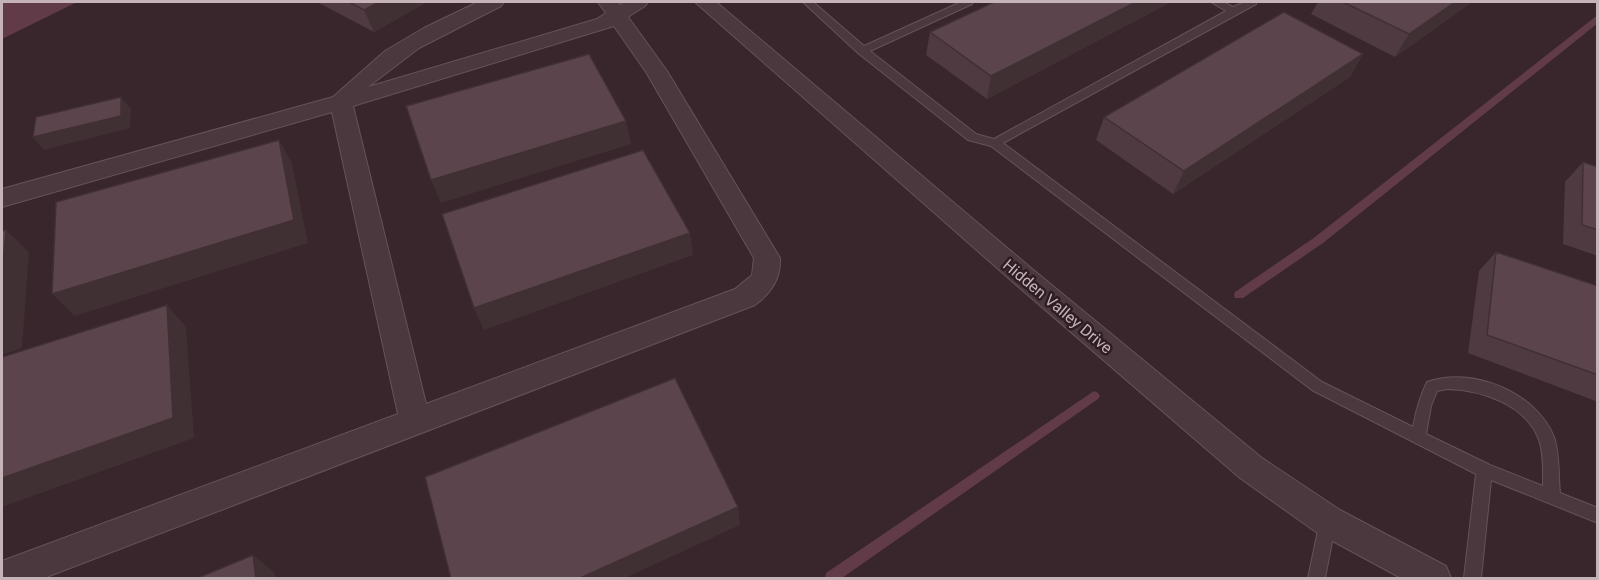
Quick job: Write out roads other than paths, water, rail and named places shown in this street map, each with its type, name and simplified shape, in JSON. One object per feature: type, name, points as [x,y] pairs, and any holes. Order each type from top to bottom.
[{"type":"street","points":[[341,102],[362,77],[436,27],[494,2]]},
{"type":"street","name":"Hidden Valley Drive","points":[[705,2],[1022,275],[1251,468],[1328,521],[1434,579]]},
{"type":"street","points":[[2,198],[341,102],[604,23],[621,6],[656,71],[767,258],[766,280],[745,297],[2,578]]},
{"type":"street","points":[[341,102],[415,422]]},
{"type":"lane","points":[[808,2],[862,51],[972,137],[995,143],[1317,386],[1484,470],[1598,516]]},
{"type":"lane","points":[[862,51],[968,2]]},
{"type":"lane","points":[[1216,2],[1233,11]]},
{"type":"lane","points":[[995,143],[1252,2]]},
{"type":"lane","points":[[1418,438],[1424,406],[1432,386],[1452,382],[1468,383],[1488,389],[1511,401],[1532,416],[1546,437],[1552,497]]},
{"type":"lane","points":[[1472,579],[1484,470]]},
{"type":"lane","points":[[1316,579],[1328,521]]},
{"type":"waterway","points":[[1239,295],[1319,240],[1598,19]]},
{"type":"waterway","points":[[831,578],[1094,396]]}]
